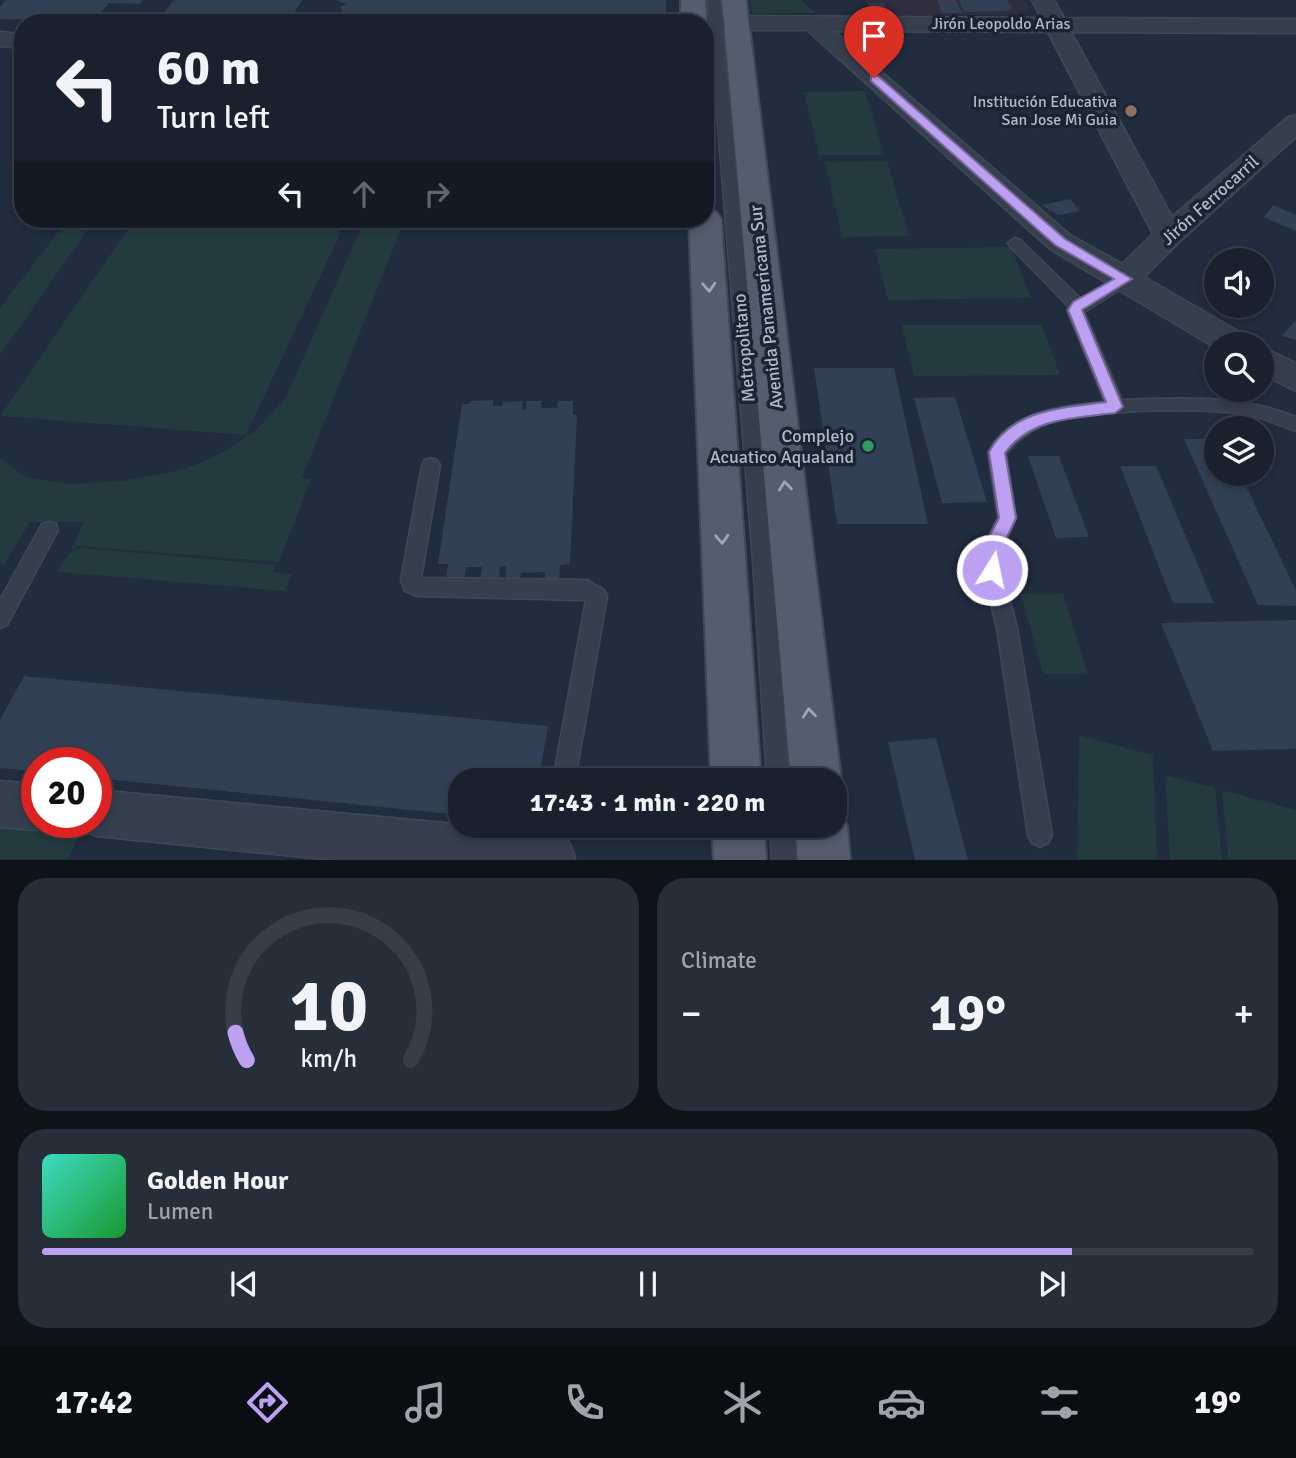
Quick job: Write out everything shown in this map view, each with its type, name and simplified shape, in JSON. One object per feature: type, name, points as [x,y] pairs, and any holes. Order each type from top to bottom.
[{"type":"main road","name":"Avenida Panamericana Sur","points":[[693,0],[711,14]]},
{"type":"main road","name":"Avenida Panamericana Sur","points":[[717,19],[814,768]]},
{"type":"main road","points":[[705,228],[735,768]]},
{"type":"main road","points":[[739,838],[740,859]]},
{"type":"main road","points":[[822,838],[824,859]]},
{"type":"street","points":[[1043,0],[1168,236]]},
{"type":"street","name":"Jirón Leopoldo Arias","points":[[717,19],[813,24],[1296,26]]},
{"type":"street","points":[[813,24],[1060,242],[1215,332]]},
{"type":"street","name":"Jirón Ferrocarril","points":[[1125,279],[1168,236],[1296,123]]},
{"type":"street","points":[[1274,366],[1296,379]]},
{"type":"street","points":[[0,804],[21,806]]},
{"type":"street","points":[[112,814],[552,847]]},
{"type":"lane","name":"Metropolitano","points":[[714,0],[763,561],[777,768]]},
{"type":"lane","points":[[1015,243],[1078,306]]},
{"type":"lane","points":[[1115,407],[1076,314],[1078,306],[1125,279]]},
{"type":"lane","points":[[1040,835],[1007,628],[992,570],[997,539],[1007,518],[997,452],[1008,436],[1025,424],[1054,415],[1115,407],[1227,404],[1270,412],[1296,424]]},
{"type":"lane","points":[[430,464],[412,585],[587,589],[597,596],[566,768]]},
{"type":"lane","points":[[0,619],[48,530]]},
{"type":"lane","points":[[783,838],[784,859]]},
{"type":"shaded area","points":[[866,0],[1024,0],[1029,10],[1021,15],[871,15]]},
{"type":"green space","points":[[750,0],[801,0],[815,13],[752,14]]},
{"type":"green space","points":[[865,91],[884,155],[819,155],[804,92]]},
{"type":"green space","points":[[887,161],[909,236],[842,237],[825,162]]},
{"type":"green space","points":[[61,228],[89,228],[0,355],[0,308]]},
{"type":"green space","points":[[129,228],[343,228],[246,435],[0,416]]},
{"type":"green space","points":[[361,228],[401,228],[302,478],[311,479],[279,562],[79,546],[71,549],[84,522],[30,522],[4,565],[0,564],[0,458],[27,478],[70,484],[121,481],[168,473],[198,464],[227,450],[256,430],[285,399]]},
{"type":"green space","points":[[1011,247],[1031,298],[888,300],[875,249]]},
{"type":"green space","points":[[902,325],[1042,325],[1060,375],[914,376]]},
{"type":"green space","points":[[81,548],[275,565],[273,572],[292,574],[285,591],[58,572],[69,554]]},
{"type":"green space","points":[[1021,594],[1063,594],[1088,674],[1043,674]]},
{"type":"green space","points":[[1079,735],[1153,755],[1157,859],[1077,859]]},
{"type":"green space","points":[[1165,775],[1215,788],[1222,859],[1170,859]]},
{"type":"green space","points":[[1222,790],[1296,810],[1296,859],[1228,859]]},
{"type":"green space","points":[[0,814],[21,819],[21,838],[78,838],[68,859],[0,859]]},
{"type":"building","points":[[6,0],[143,0],[140,4],[109,3],[100,14],[14,14],[14,19],[0,19],[0,6]]},
{"type":"building","points":[[174,0],[302,0],[293,14],[163,14]]},
{"type":"building","points":[[336,0],[666,0],[666,14],[344,14],[340,7],[346,4]]},
{"type":"building","points":[[937,0],[956,0],[962,13],[942,13]]},
{"type":"building","points":[[959,0],[1007,0],[1012,8],[1007,11],[964,12]]},
{"type":"building","points":[[868,3],[884,3],[888,14],[872,14]]},
{"type":"building","points":[[1070,199],[1080,211],[1058,215],[1042,205]]},
{"type":"building","points":[[1273,205],[1296,215],[1296,231],[1264,217]]},
{"type":"building","points":[[1296,320],[1296,340],[1282,336]]},
{"type":"building","name":"Complejo Acuatico Aqualand","points":[[814,368],[894,368],[928,524],[837,524]]},
{"type":"building","points":[[955,397],[987,502],[942,503],[914,398]]},
{"type":"building","points":[[493,400],[493,406],[502,406],[503,402],[523,401],[522,410],[526,409],[526,401],[542,401],[541,408],[557,408],[558,401],[573,401],[573,415],[577,415],[570,564],[560,565],[559,579],[545,580],[545,572],[521,573],[520,579],[505,579],[506,567],[500,566],[499,579],[480,580],[482,567],[466,567],[464,579],[446,579],[448,564],[438,564],[462,404]]},
{"type":"building","points":[[1184,439],[1204,439],[1204,484]]},
{"type":"building","points":[[1028,456],[1059,456],[1089,537],[1056,538]]},
{"type":"building","points":[[1120,466],[1156,466],[1214,603],[1173,603]]},
{"type":"building","points":[[1205,486],[1246,486],[1296,590],[1296,606],[1258,605]]},
{"type":"building","points":[[1296,620],[1296,749],[1213,751],[1161,623]]},
{"type":"building","points":[[24,676],[548,726],[541,768],[448,768],[448,814],[112,780],[112,747],[21,747],[21,770],[0,768],[0,720]]},
{"type":"building","points":[[936,738],[968,860],[915,860],[888,742]]},
{"type":"place","name":"Institución Educativa San Jose Mi Guia","points":[[1131,111]]},
{"type":"place","name":"Complejo Acuatico Aqualand","points":[[868,446]]},
{"type":"route","points":[[874,78],[1060,242],[1125,279],[1075,310],[1115,407],[1054,415],[1025,424],[1008,436],[997,452],[1007,518],[997,539],[992,570]]}]
